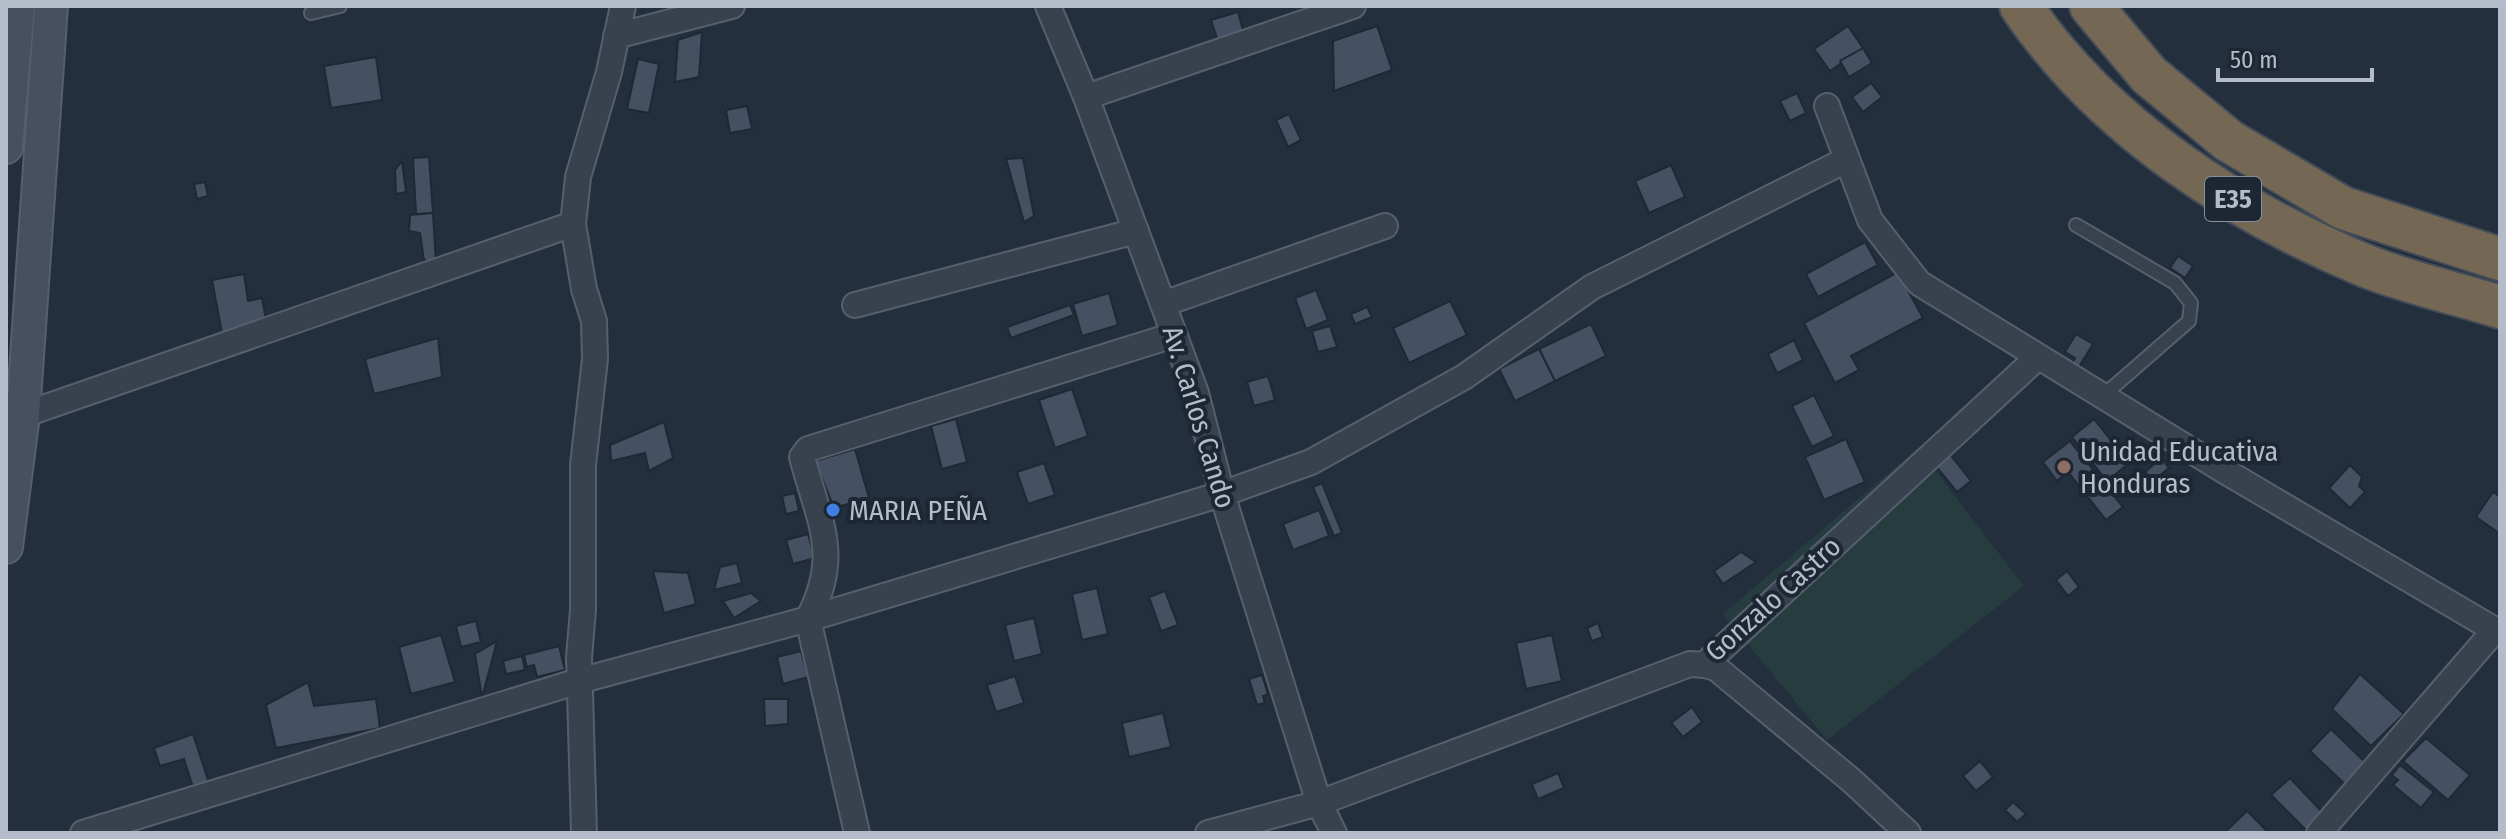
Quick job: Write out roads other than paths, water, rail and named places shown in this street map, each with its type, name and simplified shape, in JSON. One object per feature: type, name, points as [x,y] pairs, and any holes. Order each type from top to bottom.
[{"type":"highway","name":"E35","points":[[2021,6],[2096,94],[2156,146],[2213,187],[2288,231],[2370,267],[2500,307]]},
{"type":"highway","name":"E35","points":[[2091,6],[2149,75],[2229,141],[2343,208],[2500,259]]},
{"type":"main road","points":[[6,147],[18,6]]},
{"type":"main road","points":[[6,547],[23,415],[51,6]]},
{"type":"street","points":[[584,833],[579,681],[583,610],[583,465],[595,359],[594,321],[584,289],[573,224],[578,177],[623,6]]},
{"type":"street","points":[[616,36],[732,6]]},
{"type":"street","name":"Av. Carlos Cando","points":[[1048,6],[1086,97],[1196,393],[1222,494],[1319,803],[1334,833]]},
{"type":"street","points":[[1086,97],[1353,6]]},
{"type":"street","points":[[1827,106],[1870,220],[1919,283],[2223,470],[2498,632],[2319,833]]},
{"type":"street","points":[[83,833],[579,681],[808,619],[1222,494],[1311,462],[1464,377],[1592,287],[1846,160]]},
{"type":"street","points":[[23,415],[573,224]]},
{"type":"street","points":[[1163,304],[1385,226]]},
{"type":"street","points":[[855,305],[1136,231]]},
{"type":"street","points":[[857,833],[808,619],[824,589],[828,551],[802,457],[808,449],[1174,335]]},
{"type":"street","name":"Gonzalo Castro","points":[[1208,833],[1319,803],[1690,664],[1704,665],[2038,357]]},
{"type":"street","points":[[1704,665],[1716,668],[1908,833]]},
{"type":"lane","points":[[311,13],[340,6]]},
{"type":"lane","points":[[2076,225],[2175,283],[2191,303],[2189,321],[2104,395]]},
{"type":"place","name":"Unidad Educativa Honduras","points":[[2064,467]]},
{"type":"place","name":"MARIA PEÑA","points":[[833,510]]}]
